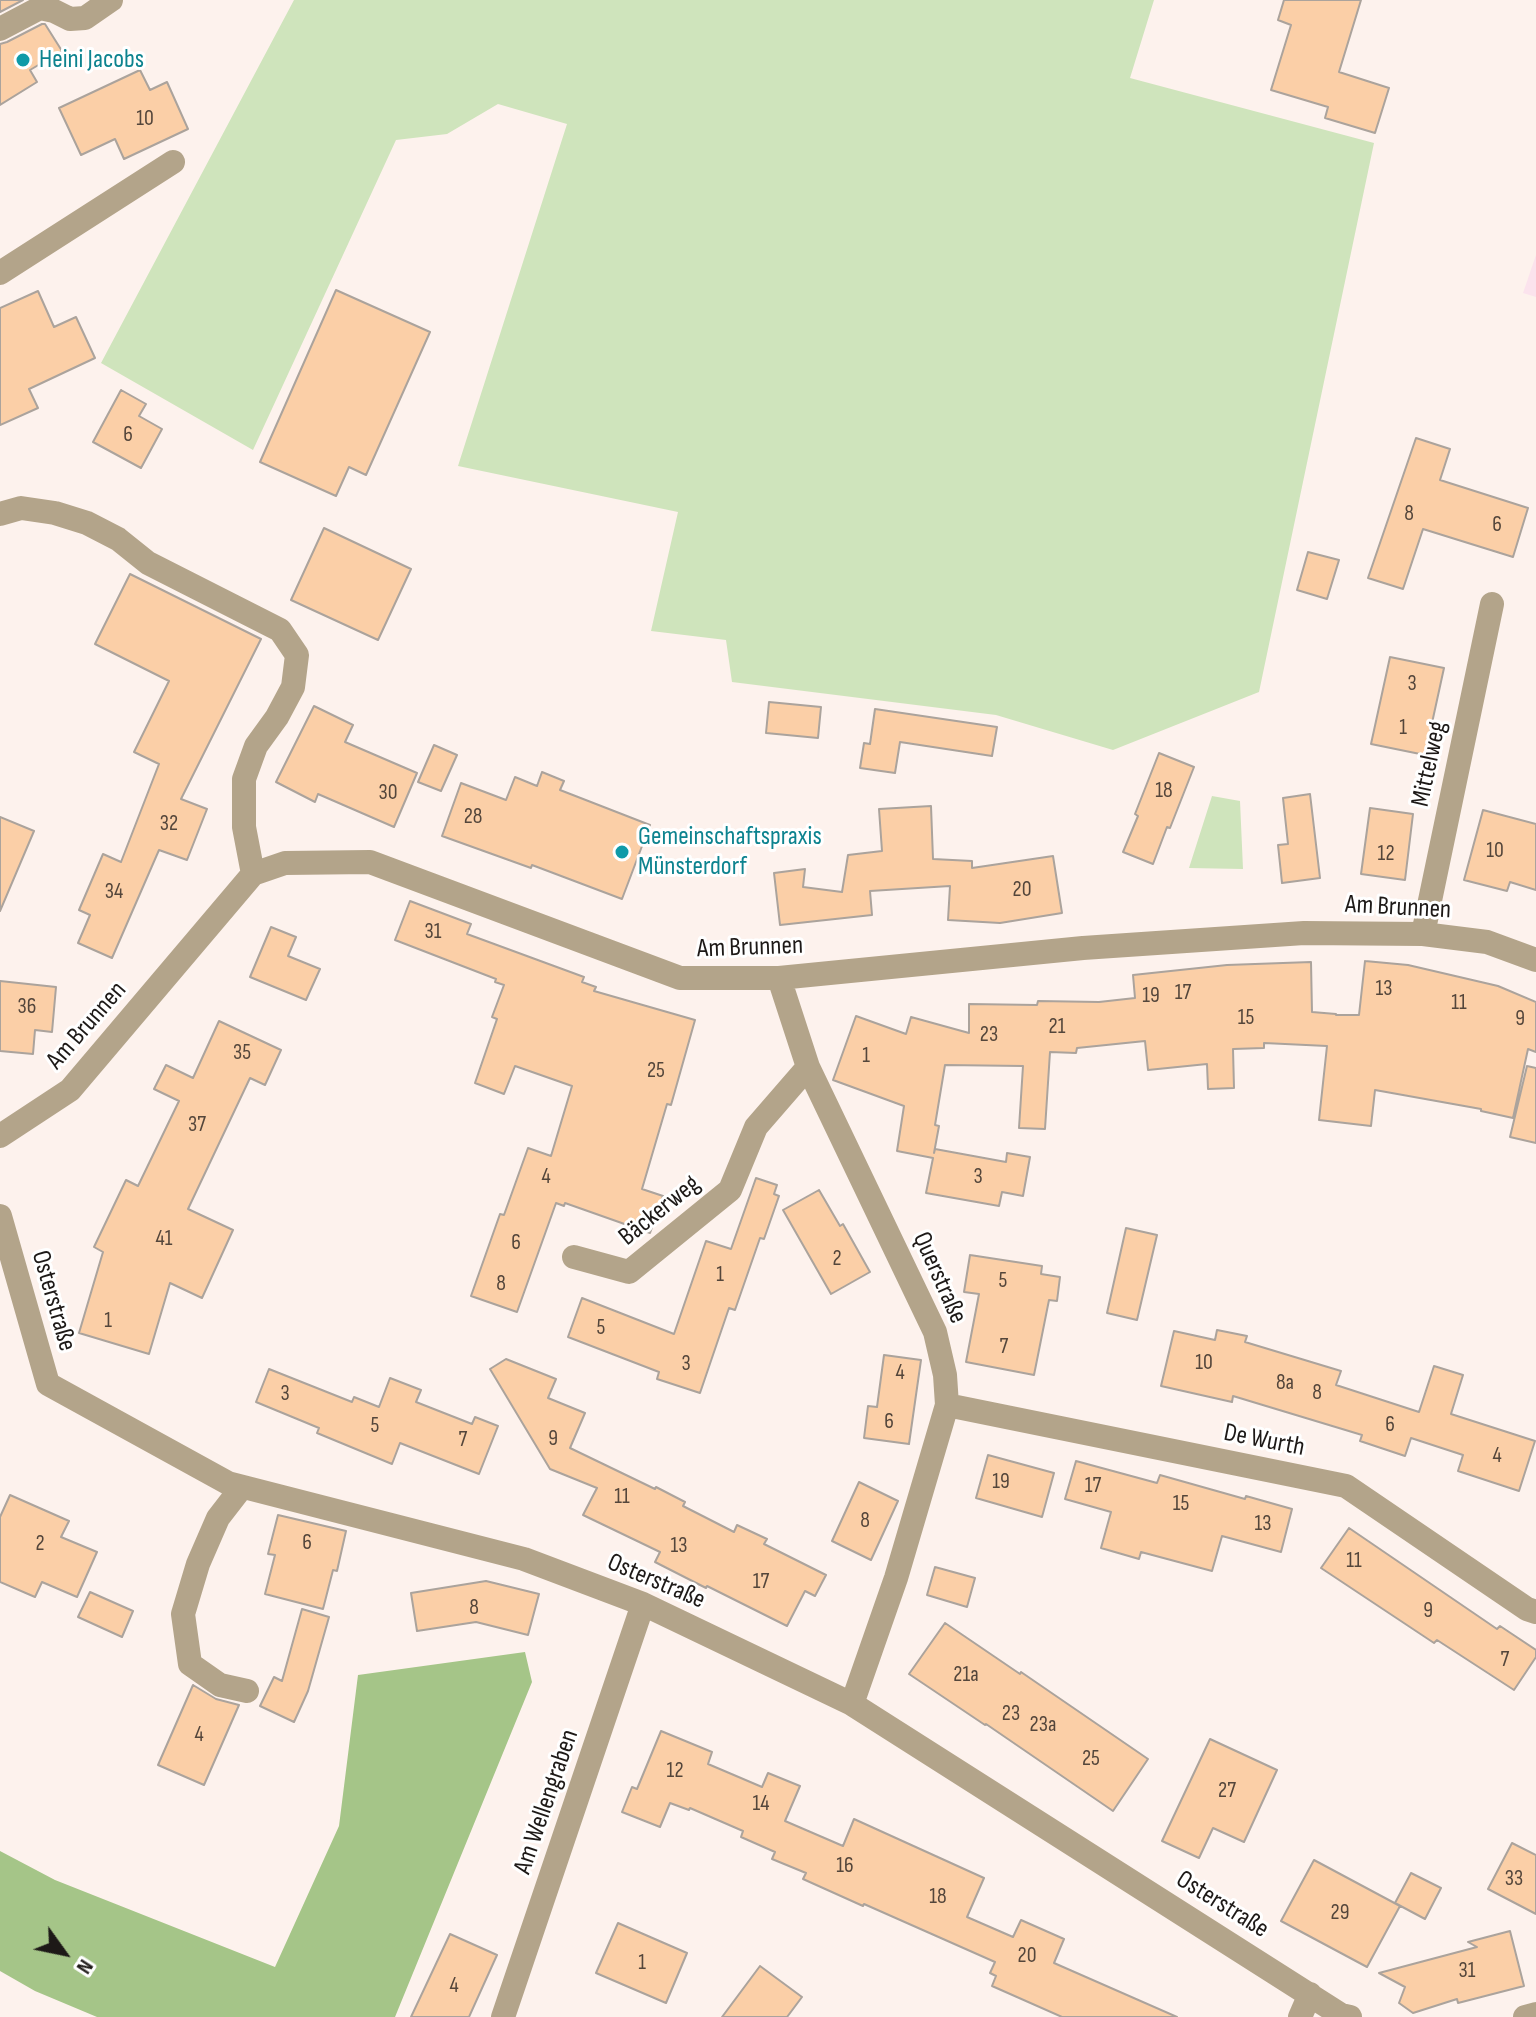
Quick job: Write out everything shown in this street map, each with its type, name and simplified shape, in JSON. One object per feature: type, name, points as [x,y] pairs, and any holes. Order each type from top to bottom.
[{"type":"street","points":[[0,29],[40,8],[70,19],[85,18],[111,0]]},
{"type":"street","points":[[0,273],[173,162]]},
{"type":"street","points":[[0,514],[21,508],[55,513],[87,523],[118,539],[148,563],[280,630],[297,655],[296,666],[293,687],[256,746],[244,779],[244,827],[253,874]]},
{"type":"street","name":"Mittelweg","points":[[1423,934],[1492,604]]},
{"type":"street","name":"Am Brunnen","points":[[0,1136],[70,1090],[253,874],[285,863],[370,862],[680,978],[779,978],[1083,948],[1288,934],[1423,934],[1487,942],[1536,960]]},
{"type":"street","name":"Querstraße","points":[[779,978],[808,1067],[935,1332],[945,1375],[947,1405],[896,1578],[852,1704]]},
{"type":"street","name":"Bäckerweg","points":[[574,1257],[629,1272],[719,1199],[730,1190],[756,1127],[808,1067]]},
{"type":"street","name":"Osterstraße","points":[[0,1216],[48,1384],[228,1483],[524,1559],[643,1604],[852,1704],[1341,2015],[1350,2017]]},
{"type":"street","name":"De Wurth","points":[[947,1405],[1346,1486],[1527,1609],[1536,1612]]},
{"type":"street","points":[[242,1487],[218,1518],[198,1564],[183,1614],[190,1664],[220,1685],[247,1691]]},
{"type":"street","name":"Am Wellengraben","points":[[503,2017],[643,1604]]},
{"type":"street","points":[[1300,2017],[1310,1994]]},
{"type":"street","points":[[1525,2017],[1536,2014]]},
{"type":"shaded area","points":[[1536,255],[1536,297],[1523,293]]},
{"type":"green space","points":[[294,0],[1154,0],[1130,78],[1374,143],[1259,692],[1113,750],[996,715],[732,682],[726,640],[651,631],[678,512],[458,466],[567,124],[498,104],[447,134],[396,140],[253,450],[101,363]]},
{"type":"green space","points":[[1212,796],[1240,801],[1243,869],[1189,868]]},
{"type":"green space","points":[[525,1652],[532,1682],[395,2017],[97,2017],[35,1991],[0,1971],[0,1851],[55,1880],[275,1967],[339,1826],[358,1675]]},
{"type":"building","points":[[0,0],[23,0],[0,12]]},
{"type":"building","points":[[1284,0],[1361,0],[1339,72],[1389,88],[1375,133],[1325,118],[1328,107],[1271,90],[1291,25],[1278,20]]},
{"type":"building","name":"Heini Jacobs","points":[[45,24],[62,51],[30,70],[37,82],[0,105],[0,44]]},
{"type":"building","points":[[140,70],[150,90],[167,82],[188,129],[124,159],[115,139],[81,155],[59,108]]},
{"type":"building","points":[[336,290],[430,332],[366,475],[349,467],[336,496],[260,462]]},
{"type":"building","points":[[38,291],[54,327],[76,317],[95,358],[29,389],[38,408],[0,425],[0,308]]},
{"type":"building","points":[[121,390],[146,404],[139,416],[162,429],[141,468],[93,442]]},
{"type":"building","points":[[1416,438],[1450,449],[1440,480],[1528,508],[1513,557],[1423,529],[1403,589],[1368,578]]},
{"type":"building","points":[[324,528],[411,569],[378,640],[291,600]]},
{"type":"building","points":[[1308,552],[1339,560],[1327,599],[1297,590]]},
{"type":"building","points":[[130,574],[261,639],[181,799],[207,809],[187,860],[159,850],[112,958],[78,943],[90,915],[79,910],[103,854],[121,862],[159,764],[134,752],[169,681],[95,644]]},
{"type":"building","points":[[1390,657],[1444,668],[1425,755],[1371,744]]},
{"type":"building","points":[[769,702],[821,707],[818,738],[766,733]]},
{"type":"building","points":[[314,706],[353,725],[345,742],[417,773],[394,827],[318,794],[315,802],[276,782]]},
{"type":"building","points":[[875,709],[997,727],[992,756],[900,742],[895,773],[860,768],[864,743],[870,744]]},
{"type":"building","points":[[434,745],[457,755],[441,791],[418,782]]},
{"type":"building","points":[[1159,753],[1194,767],[1153,864],[1123,852]]},
{"type":"building","points":[[542,772],[564,781],[560,790],[650,825],[622,899],[442,836],[461,783],[506,800],[515,777],[537,786]]},
{"type":"building","points":[[1310,794],[1320,878],[1282,883],[1278,845],[1288,844],[1283,798]]},
{"type":"building","points":[[931,806],[933,859],[972,861],[972,868],[1053,856],[1062,913],[1000,923],[948,920],[950,886],[870,891],[872,915],[780,925],[774,873],[805,869],[803,887],[842,892],[848,855],[882,851],[879,809]]},
{"type":"building","points":[[1370,808],[1413,814],[1405,880],[1361,874]]},
{"type":"building","points":[[1483,810],[1536,824],[1536,890],[1510,882],[1507,891],[1464,880]]},
{"type":"building","points":[[0,817],[34,831],[0,911]]},
{"type":"building","points":[[410,901],[471,924],[467,934],[584,977],[582,982],[596,987],[594,991],[695,1020],[671,1105],[667,1104],[642,1189],[663,1196],[650,1233],[565,1203],[564,1206],[556,1203],[517,1312],[471,1296],[500,1214],[504,1215],[528,1148],[551,1156],[572,1086],[515,1066],[504,1094],[475,1083],[497,1019],[492,1017],[504,985],[495,982],[496,979],[395,940]]},
{"type":"building","points":[[271,927],[296,937],[288,956],[320,969],[306,1000],[250,977]]},
{"type":"building","points":[[1365,961],[1408,965],[1498,986],[1536,1002],[1536,1052],[1528,1049],[1513,1118],[1481,1109],[1375,1090],[1371,1126],[1319,1120],[1327,1046],[1264,1043],[1264,1048],[1233,1049],[1234,1088],[1208,1089],[1207,1064],[1148,1070],[1145,1041],[1077,1048],[1076,1053],[1050,1052],[1045,1129],[1019,1128],[1023,1066],[945,1065],[935,1125],[939,1126],[934,1153],[935,1149],[1006,1162],[1007,1153],[1030,1157],[1023,1196],[1002,1192],[999,1206],[926,1193],[933,1158],[897,1151],[904,1106],[833,1080],[856,1016],[906,1034],[911,1017],[969,1033],[969,1004],[1037,1005],[1038,1001],[1099,1002],[1135,998],[1133,975],[1227,965],[1311,962],[1312,1012],[1359,1015]]},
{"type":"building","points":[[0,981],[56,987],[52,1032],[35,1030],[33,1054],[0,1051]]},
{"type":"building","points":[[219,1021],[281,1050],[265,1085],[250,1078],[188,1209],[233,1230],[202,1298],[170,1283],[149,1354],[79,1333],[103,1252],[94,1247],[126,1180],[138,1186],[179,1101],[154,1089],[166,1065],[193,1078]]},
{"type":"building","points":[[1527,1066],[1536,1068],[1536,1143],[1510,1137]]},
{"type":"building","points":[[756,1178],[777,1185],[774,1194],[779,1196],[764,1239],[760,1238],[735,1310],[729,1308],[700,1393],[657,1379],[659,1372],[568,1337],[582,1298],[674,1334],[706,1241],[731,1249]]},
{"type":"building","points":[[819,1190],[840,1226],[843,1224],[870,1272],[831,1294],[783,1210]]},
{"type":"building","points":[[1126,1228],[1157,1235],[1137,1320],[1107,1313]]},
{"type":"building","points":[[970,1255],[1042,1266],[1041,1274],[1060,1277],[1057,1301],[1049,1300],[1034,1375],[966,1362],[979,1294],[964,1292]]},
{"type":"building","points":[[1217,1330],[1247,1336],[1245,1342],[1341,1371],[1336,1385],[1419,1412],[1434,1366],[1463,1375],[1451,1414],[1535,1441],[1519,1491],[1458,1471],[1463,1455],[1411,1438],[1405,1456],[1360,1441],[1362,1435],[1233,1396],[1232,1402],[1161,1386],[1174,1331],[1215,1340]]},
{"type":"building","points":[[884,1355],[921,1360],[909,1444],[864,1438],[868,1406],[877,1407]]},
{"type":"building","points":[[506,1359],[556,1379],[548,1398],[585,1413],[570,1448],[656,1487],[685,1502],[683,1506],[734,1532],[737,1525],[767,1539],[764,1544],[826,1575],[815,1596],[805,1591],[787,1626],[655,1562],[660,1552],[583,1515],[597,1488],[550,1469],[490,1369]]},
{"type":"building","points":[[269,1369],[352,1402],[354,1397],[379,1407],[390,1378],[421,1390],[416,1402],[472,1424],[475,1417],[498,1426],[479,1474],[400,1443],[392,1464],[317,1433],[319,1428],[256,1402]]},
{"type":"building","points":[[988,1455],[1054,1473],[1042,1517],[976,1498]]},
{"type":"building","points":[[1076,1461],[1157,1483],[1160,1475],[1292,1509],[1281,1552],[1222,1536],[1212,1571],[1141,1552],[1139,1559],[1101,1548],[1111,1512],[1065,1499]]},
{"type":"building","points":[[859,1482],[898,1501],[871,1560],[832,1541]]},
{"type":"building","points":[[10,1495],[69,1521],[61,1537],[97,1552],[77,1597],[42,1582],[35,1597],[0,1582],[0,1517]]},
{"type":"building","points":[[278,1515],[346,1531],[337,1571],[333,1570],[323,1609],[265,1594],[275,1555],[268,1554]]},
{"type":"building","points":[[1349,1528],[1497,1629],[1500,1626],[1536,1650],[1536,1657],[1514,1690],[1437,1640],[1434,1643],[1321,1568]]},
{"type":"building","points":[[935,1567],[975,1578],[967,1607],[927,1595]]},
{"type":"building","points":[[486,1581],[539,1594],[528,1635],[476,1622],[417,1631],[411,1593]]},
{"type":"building","points":[[90,1592],[133,1611],[122,1637],[78,1617]]},
{"type":"building","points":[[302,1609],[329,1617],[308,1691],[294,1722],[260,1706],[274,1677],[282,1681]]},
{"type":"building","points":[[945,1623],[1148,1759],[1113,1811],[909,1674]]},
{"type":"building","points":[[193,1685],[216,1699],[239,1705],[204,1785],[158,1765]]},
{"type":"building","points":[[661,1731],[712,1752],[708,1764],[762,1787],[768,1773],[800,1786],[785,1821],[843,1846],[854,1819],[984,1878],[967,1917],[1013,1937],[1021,1920],[1064,1939],[1054,1963],[1177,2017],[1062,2017],[992,1986],[996,1976],[990,1973],[995,1962],[803,1879],[806,1873],[772,1859],[775,1852],[741,1837],[743,1831],[690,1808],[670,1803],[660,1827],[622,1812],[632,1787],[637,1789]]},
{"type":"building","points":[[1210,1739],[1277,1770],[1244,1842],[1213,1828],[1199,1858],[1162,1841]]},
{"type":"building","points":[[1512,1843],[1536,1855],[1536,1914],[1488,1889]]},
{"type":"building","points":[[1314,1860],[1400,1906],[1367,1967],[1281,1921]]},
{"type":"building","points":[[1411,1873],[1441,1888],[1425,1919],[1395,1903]]},
{"type":"building","points":[[618,1923],[687,1953],[666,2003],[596,1973]]},
{"type":"building","points":[[1510,1931],[1524,1986],[1458,2003],[1457,1999],[1413,2013],[1399,2003],[1405,1987],[1379,1973],[1477,1947],[1468,1942]]},
{"type":"building","points":[[450,1934],[497,1955],[469,2017],[411,2017]]},
{"type":"building","points":[[760,1966],[802,1997],[787,2017],[722,2017]]},
{"type":"place","name":"Heini Jacobs","points":[[23,60]]},
{"type":"place","name":"Gemeinschaftspraxis Münsterdorf","points":[[622,852]]}]
